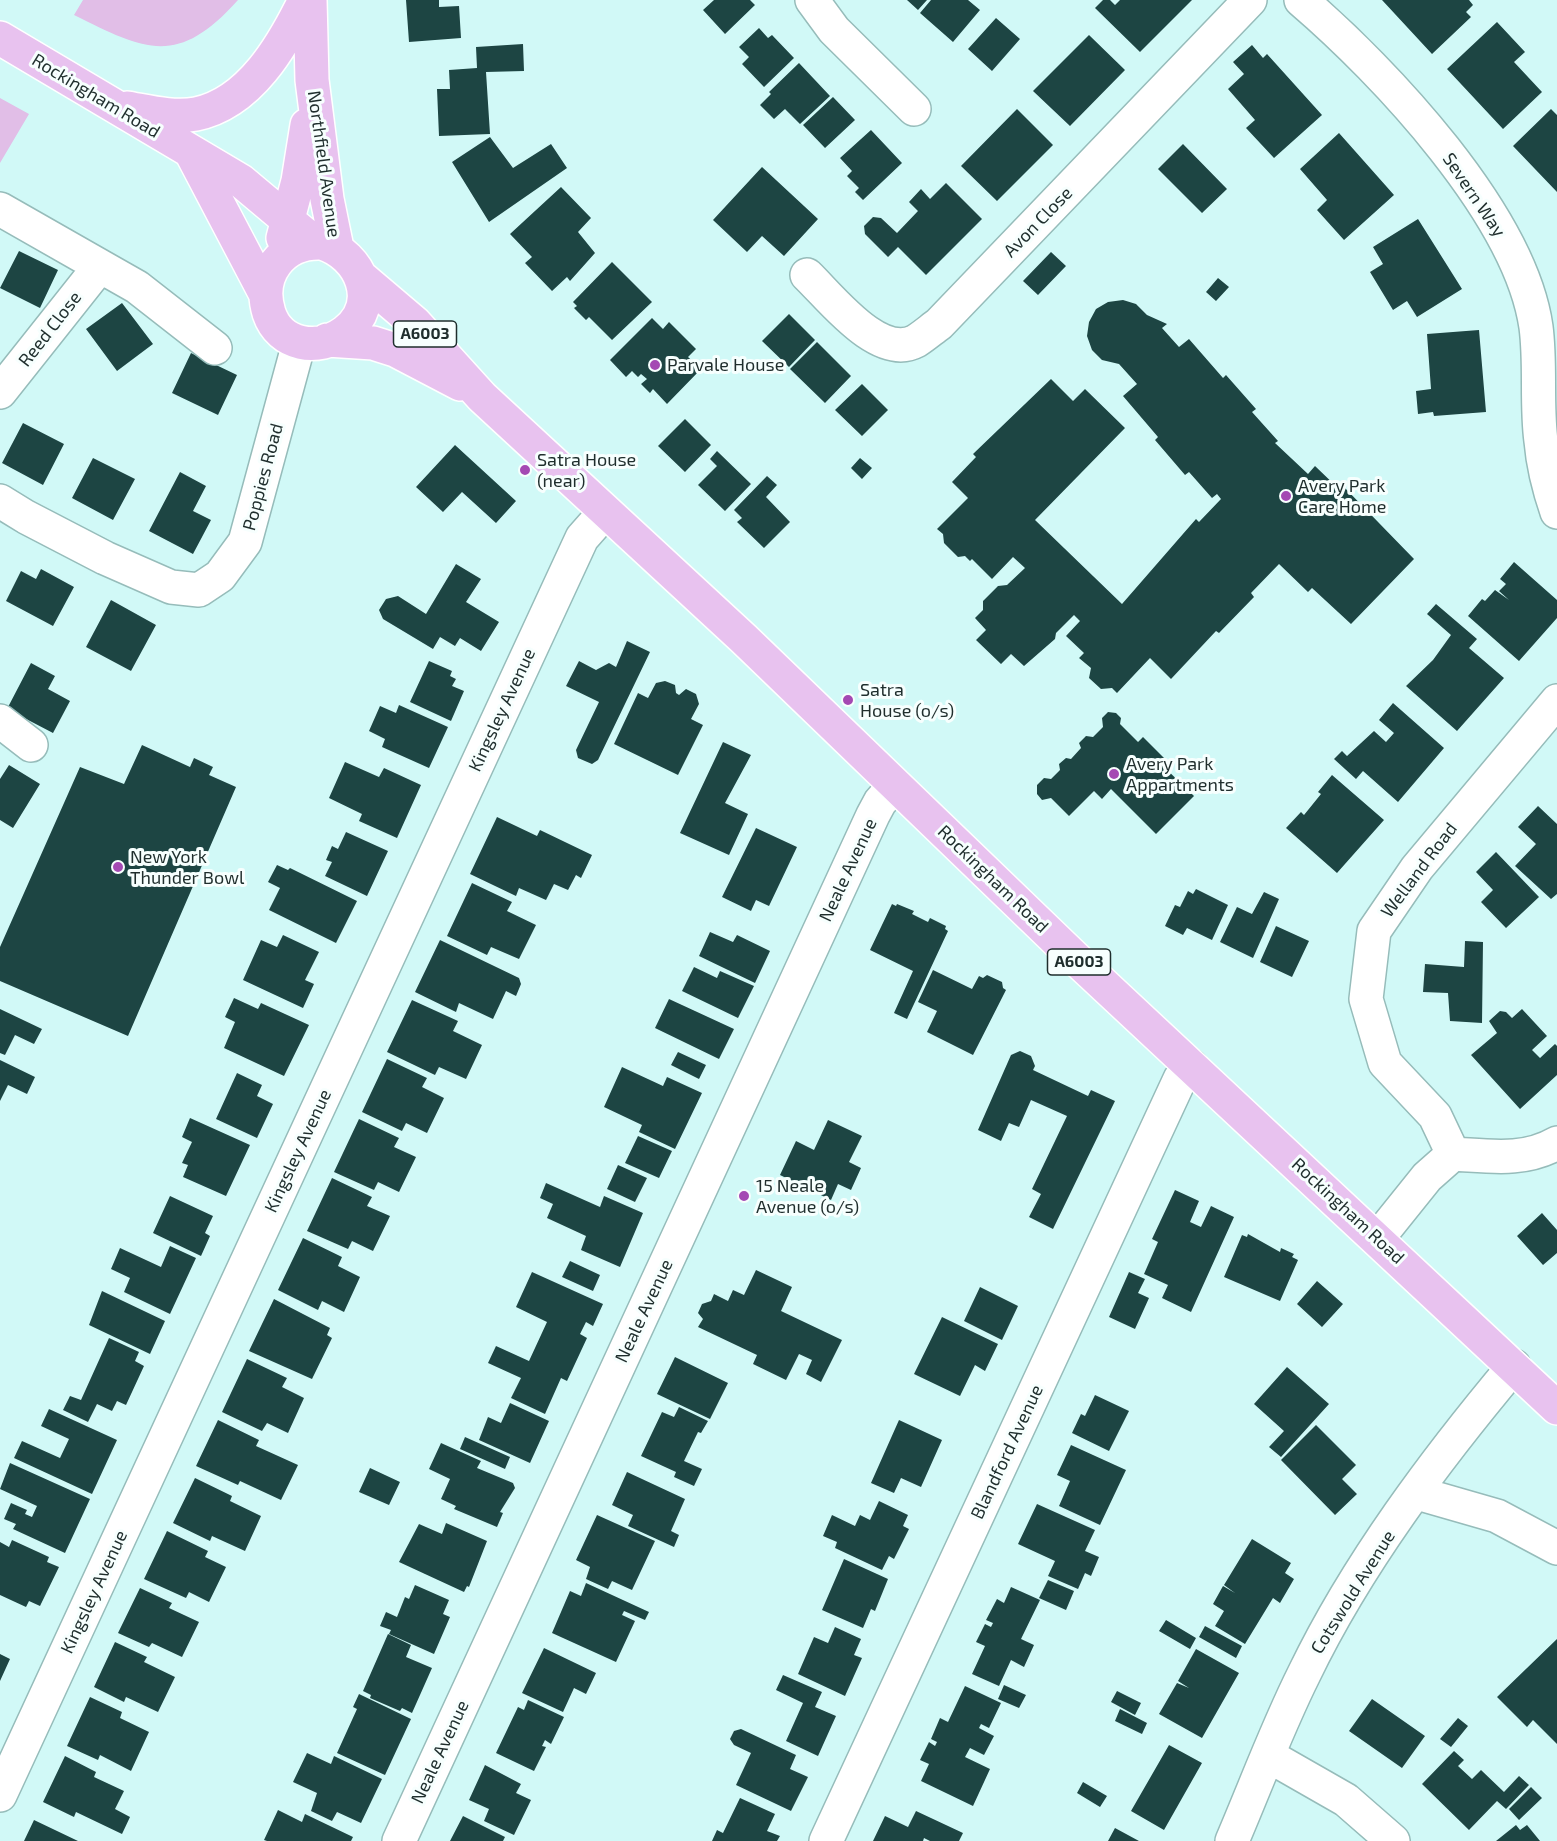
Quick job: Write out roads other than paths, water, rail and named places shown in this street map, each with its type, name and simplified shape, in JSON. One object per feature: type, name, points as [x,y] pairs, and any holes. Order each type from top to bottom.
[{"type":"main road","points":[[108,104],[163,115],[195,114],[221,106],[244,89],[272,57],[305,0]]},
{"type":"main road","name":"Northfield Avenue","points":[[310,0],[312,80],[327,199],[326,245]]},
{"type":"main road","name":"Rockingham Road","points":[[0,38],[241,181],[289,222],[326,245]]},
{"type":"main road","name":"Northfield Avenue","points":[[268,281],[289,222],[298,181],[312,80]]},
{"type":"main road","points":[[192,154],[268,281],[272,322],[283,334],[313,342],[345,332],[357,317],[364,298],[362,278],[353,260],[326,245],[292,248],[279,257],[268,281]]},
{"type":"main road","name":"Rockingham Road","points":[[362,278],[415,323],[482,397],[744,639],[1191,1066],[1378,1238],[1557,1408]]},
{"type":"main road","name":"Rockingham Road","points":[[313,342],[373,343],[395,350],[482,397]]},
{"type":"street","points":[[812,0],[834,30],[915,109]]},
{"type":"street","name":"Avon Close","points":[[807,275],[871,336],[896,345],[915,342],[947,316],[1250,0]]},
{"type":"street","name":"Severn Way","points":[[1301,0],[1404,103],[1454,162],[1498,224],[1522,275],[1536,327],[1540,441],[1548,486],[1557,512]]},
{"type":"street","points":[[0,209],[137,287],[215,348]]},
{"type":"street","name":"Reed Close","points":[[0,392],[100,266]]},
{"type":"street","name":"Poppies Road","points":[[0,501],[26,518],[105,558],[171,587],[199,590],[220,576],[245,542],[313,342]]},
{"type":"street","name":"Kingsley Avenue","points":[[0,1795],[582,538],[605,512]]},
{"type":"street","name":"Welland Road","points":[[1453,1155],[1435,1116],[1385,1064],[1366,999],[1374,931],[1417,868],[1557,701]]},
{"type":"street","points":[[0,721],[31,745]]},
{"type":"street","name":"Neale Avenue","points":[[399,1841],[877,809],[895,785]]},
{"type":"street","name":"Blandford Avenue","points":[[826,1841],[1180,1079],[1191,1066]]},
{"type":"street","points":[[1378,1238],[1427,1177],[1453,1155],[1514,1157],[1540,1153],[1557,1143]]},
{"type":"street","name":"Cotswold Avenue","points":[[1232,1841],[1304,1674],[1342,1602],[1416,1492],[1514,1366]]},
{"type":"street","points":[[1416,1492],[1497,1516],[1557,1548]]},
{"type":"street","points":[[1269,1755],[1346,1800],[1393,1841]]},
{"type":"place","name":"Parvale House","points":[[655,365]]},
{"type":"place","name":"Satra House (near)","points":[[525,470]]},
{"type":"place","name":"Avery Park Care Home","points":[[1286,496]]},
{"type":"place","name":"Satra House (o/s)","points":[[848,700]]},
{"type":"place","name":"Avery Park Appartments","points":[[1114,774]]},
{"type":"place","name":"New York Thunder Bowl","points":[[118,867]]},
{"type":"place","name":"15 Neale Avenue (o/s)","points":[[744,1196]]}]
